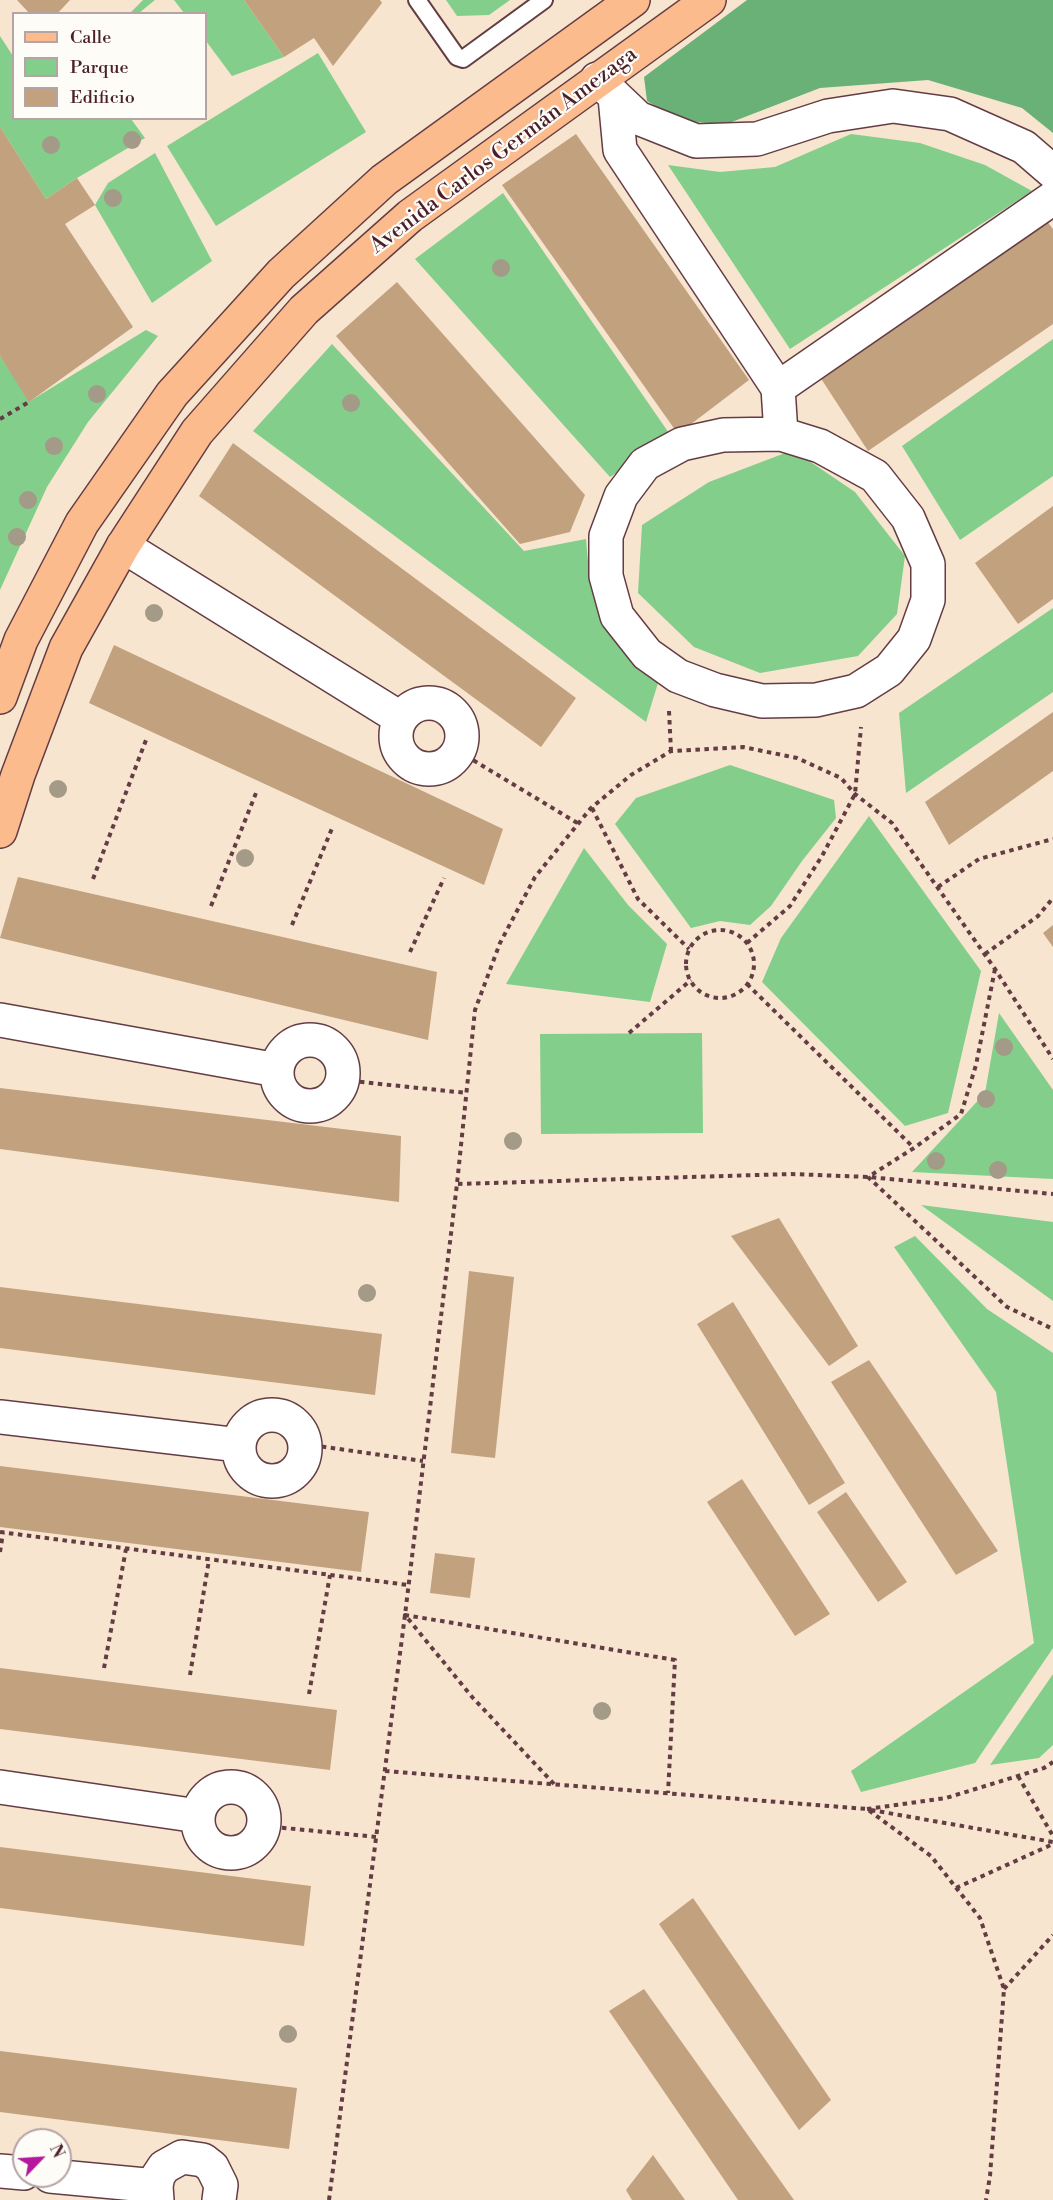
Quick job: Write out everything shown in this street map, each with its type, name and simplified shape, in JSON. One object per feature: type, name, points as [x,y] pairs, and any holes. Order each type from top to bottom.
[{"type":"main road","name":"Avenida Carlos Germán Amezaga","points":[[0,697],[21,640],[82,523],[172,394],[281,274],[384,180],[633,0]]},
{"type":"main road","name":"Avenida Carlos Germán Amezaga","points":[[0,831],[21,766],[66,648],[123,546],[197,432],[304,310],[410,216],[606,88],[708,0]]},
{"type":"street","points":[[606,88],[638,118],[696,141],[758,139],[828,116],[893,106],[950,114],[1024,147],[1053,172]]},
{"type":"street","points":[[606,88],[620,150],[778,388],[781,434]]},
{"type":"street","points":[[778,388],[1053,198]]},
{"type":"street","points":[[781,434],[820,446],[875,476],[908,518],[928,564],[928,600],[914,639],[889,670],[856,691],[816,700],[762,701],[715,690],[678,676],[647,654],[617,616],[606,576],[606,536],[621,496],[645,464],[682,444],[713,437],[781,434]]},
{"type":"street","points":[[123,546],[400,718]]},
{"type":"street","points":[[433,702],[444,706],[452,711],[462,731],[458,752],[442,766],[431,769],[420,768],[410,763],[398,745],[396,734],[400,718],[412,707],[422,704],[433,702]]},
{"type":"street","points":[[0,1020],[277,1070]]},
{"type":"street","points":[[314,1041],[324,1044],[333,1050],[339,1059],[342,1080],[332,1098],[322,1104],[300,1105],[290,1100],[282,1091],[278,1081],[279,1059],[294,1044],[314,1041]]},
{"type":"street","points":[[266,1416],[287,1419],[301,1433],[304,1444],[301,1464],[294,1473],[273,1482],[252,1475],[244,1467],[240,1456],[239,1445],[248,1425],[266,1416]]},
{"type":"street","points":[[0,1417],[239,1445]]},
{"type":"street","points":[[0,1787],[198,1816]]},
{"type":"street","points":[[226,1787],[236,1787],[246,1790],[261,1805],[264,1826],[253,1845],[243,1851],[221,1852],[204,1838],[198,1816],[207,1797],[226,1787]]},
{"type":"street","points":[[72,2179],[157,2193],[158,2176],[164,2167],[182,2157],[193,2157],[212,2166],[218,2175],[221,2185],[219,2200]]},
{"type":"lane","points":[[417,0],[460,58],[544,0]]},
{"type":"path","points":[[0,419],[29,402]]},
{"type":"path","points":[[747,943],[790,906],[822,856],[855,794],[861,726],[856,691]]},
{"type":"path","points":[[93,879],[146,740]]},
{"type":"path","points":[[329,2200],[377,1837],[458,1184],[475,1010],[500,943],[535,877],[591,808],[631,775],[671,751],[743,747],[797,758],[842,778],[855,794],[892,823],[985,954],[1053,1059]]},
{"type":"path","points":[[458,752],[579,824]]},
{"type":"path","points":[[211,906],[256,793]]},
{"type":"path","points":[[591,808],[638,899],[689,949]]},
{"type":"path","points":[[292,925],[333,826]]},
{"type":"path","points":[[938,887],[979,859],[1053,839]]},
{"type":"path","points":[[410,952],[444,878]]},
{"type":"path","points":[[985,954],[1038,916],[1053,898]]},
{"type":"path","points":[[717,930],[738,935],[747,943],[754,964],[752,975],[739,992],[729,997],[718,998],[698,990],[687,970],[686,959],[696,939],[717,930]]},
{"type":"path","points":[[868,1177],[961,1114],[976,1065],[995,969]]},
{"type":"path","points":[[629,1033],[691,980]]},
{"type":"path","points":[[747,984],[914,1148]]},
{"type":"path","points":[[342,1080],[467,1094]]},
{"type":"path","points":[[458,1184],[791,1174],[868,1177],[1053,1194]]},
{"type":"path","points":[[868,1177],[1007,1306],[1053,1329]]},
{"type":"path","points":[[304,1444],[423,1461]]},
{"type":"path","points":[[0,1552],[2,1533],[408,1585]]},
{"type":"path","points":[[104,1668],[126,1549]]},
{"type":"path","points":[[190,1674],[209,1560]]},
{"type":"path","points":[[309,1694],[330,1575]]},
{"type":"path","points":[[405,1615],[473,1698],[554,1784]]},
{"type":"path","points":[[405,1615],[675,1660],[668,1793]]},
{"type":"path","points":[[867,1809],[946,1798],[1044,1768],[1053,1762]]},
{"type":"path","points":[[385,1771],[867,1809],[1053,1843]]},
{"type":"path","points":[[1018,1776],[1053,1836]]},
{"type":"path","points":[[867,1809],[931,1856],[980,1918],[1004,1989],[990,2176],[986,2200]]},
{"type":"path","points":[[264,1826],[377,1837]]},
{"type":"path","points":[[956,1888],[1053,1843]]},
{"type":"path","points":[[1004,1989],[1053,1935]]},
{"type":"green space","points":[[143,0],[155,0],[140,12],[131,12]]},
{"type":"green space","points":[[174,0],[244,0],[284,57],[232,76],[207,42],[207,12],[183,12]]},
{"type":"green space","points":[[446,0],[510,0],[489,15],[457,16]]},
{"type":"green space","points":[[747,0],[1053,0],[1053,133],[1022,108],[928,80],[820,88],[724,125],[679,120],[647,101],[644,77]]},
{"type":"green space","points":[[0,36],[12,54],[12,120],[132,120],[145,138],[46,199],[0,127]]},
{"type":"green space","points":[[318,53],[366,132],[216,226],[167,146]]},
{"type":"green space","points":[[851,134],[920,143],[985,165],[1032,191],[790,349],[668,165],[720,172],[775,167]]},
{"type":"green space","points":[[155,153],[212,261],[152,303],[95,205],[108,183]]},
{"type":"green space","points":[[503,193],[671,436],[610,477],[415,259]]},
{"type":"green space","points":[[146,330],[158,336],[88,422],[47,487],[0,590],[0,356],[30,401]]},
{"type":"green space","points":[[1053,339],[1053,476],[960,540],[902,446]]},
{"type":"green space","points":[[332,344],[524,551],[586,539],[589,573],[615,627],[632,655],[658,683],[646,722],[253,431]]},
{"type":"green space","points":[[793,450],[855,492],[905,556],[897,614],[858,656],[760,673],[694,647],[638,593],[642,525],[709,482]]},
{"type":"green space","points":[[1053,608],[1053,692],[906,793],[899,713]]},
{"type":"green space","points":[[730,765],[834,800],[836,818],[802,861],[771,906],[750,925],[720,921],[691,928],[615,824],[636,798]]},
{"type":"green space","points":[[869,816],[981,971],[948,1113],[905,1126],[762,982],[781,938]]},
{"type":"green space","points":[[584,848],[628,905],[667,944],[650,1002],[506,984]]},
{"type":"green space","points":[[999,1013],[1053,1090],[1053,1179],[912,1172],[985,1093]]},
{"type":"green space","points":[[702,1033],[703,1133],[541,1134],[540,1034]]},
{"type":"green space","points":[[921,1205],[1053,1222],[1053,1301]]},
{"type":"green space","points":[[915,1236],[987,1309],[1053,1353],[1053,1648],[975,1763],[861,1792],[851,1771],[1034,1643],[996,1392],[894,1247]]},
{"type":"green space","points":[[1053,1674],[1053,1745],[1039,1758],[990,1765]]},
{"type":"building","points":[[17,0],[70,0],[59,12],[28,12]]},
{"type":"building","points":[[244,0],[380,0],[382,3],[333,66],[314,38],[284,57]]},
{"type":"building","points":[[0,127],[46,199],[77,178],[95,205],[65,224],[133,327],[29,402],[0,356]]},
{"type":"building","points":[[576,134],[749,380],[678,434],[502,185]]},
{"type":"building","points":[[1042,215],[1053,229],[1053,324],[868,451],[820,377]]},
{"type":"building","points":[[397,282],[585,495],[570,532],[520,544],[336,336]]},
{"type":"building","points":[[233,443],[576,698],[541,747],[199,496]]},
{"type":"building","points":[[1053,506],[1053,599],[1018,624],[975,563]]},
{"type":"building","points":[[114,645],[503,829],[484,885],[89,703]]},
{"type":"building","points":[[1053,712],[1053,771],[949,845],[925,802]]},
{"type":"building","points":[[18,877],[437,972],[428,1040],[0,938]]},
{"type":"building","points":[[1053,925],[1053,947],[1043,933]]},
{"type":"building","points":[[0,1088],[401,1136],[399,1202],[0,1149]]},
{"type":"building","points":[[779,1218],[858,1346],[829,1366],[731,1236]]},
{"type":"building","points":[[469,1271],[514,1277],[495,1458],[451,1453]]},
{"type":"building","points":[[0,1287],[382,1334],[375,1395],[0,1348]]},
{"type":"building","points":[[733,1302],[845,1483],[809,1505],[697,1324]]},
{"type":"building","points":[[869,1360],[998,1551],[956,1575],[831,1382]]},
{"type":"building","points":[[0,1466],[369,1512],[361,1572],[0,1527]]},
{"type":"building","points":[[742,1479],[830,1614],[795,1636],[707,1502]]},
{"type":"building","points":[[846,1492],[907,1582],[878,1602],[817,1512]]},
{"type":"building","points":[[435,1553],[475,1558],[470,1598],[430,1593]]},
{"type":"building","points":[[0,1668],[337,1710],[330,1770],[0,1729]]},
{"type":"building","points":[[0,1847],[311,1886],[304,1946],[0,1908]]},
{"type":"building","points":[[693,1898],[831,2100],[799,2130],[659,1924]]},
{"type":"building","points":[[644,1989],[794,2200],[738,2200],[609,2011]]},
{"type":"building","points":[[0,2051],[297,2088],[289,2149],[0,2112]]},
{"type":"building","points":[[653,2155],[685,2200],[632,2200],[626,2190]]}]
